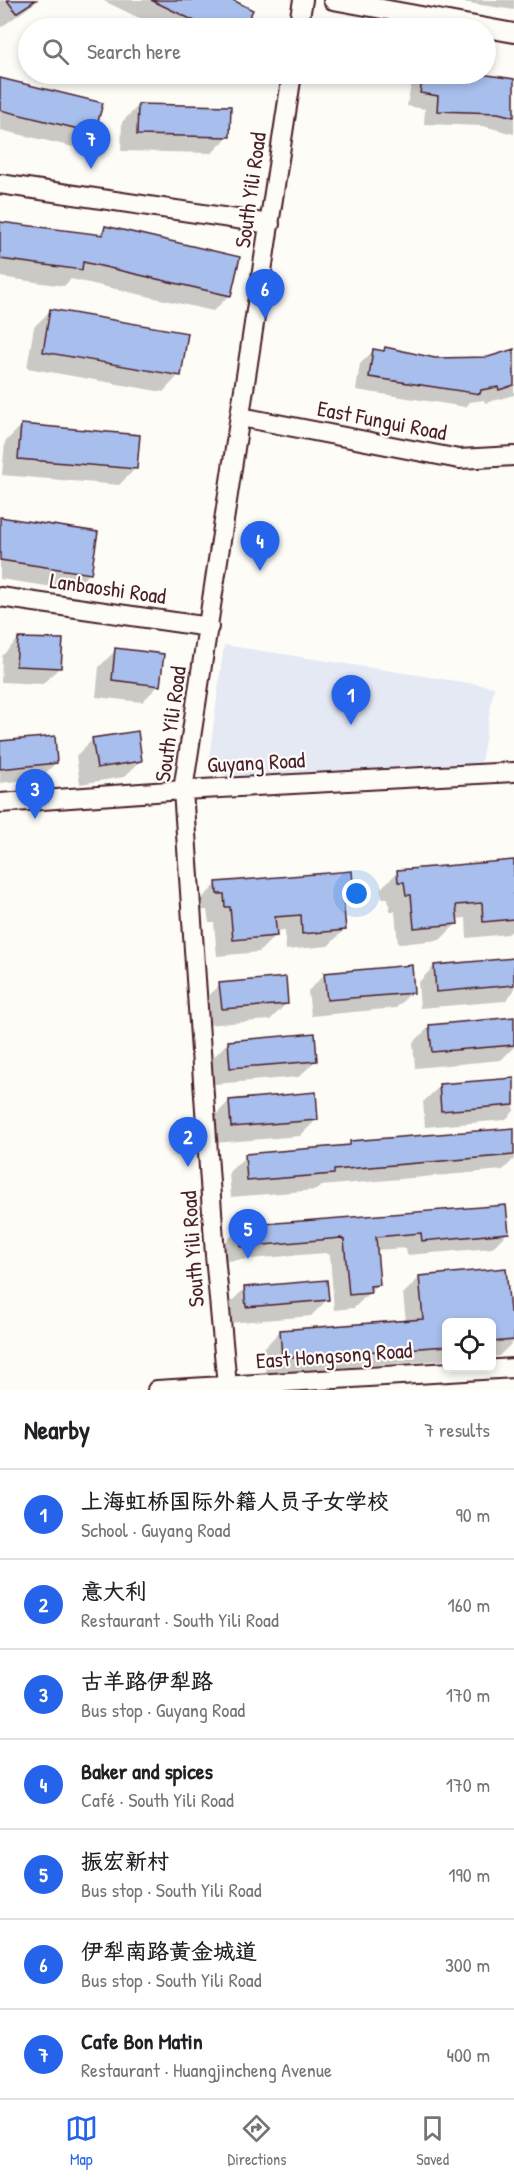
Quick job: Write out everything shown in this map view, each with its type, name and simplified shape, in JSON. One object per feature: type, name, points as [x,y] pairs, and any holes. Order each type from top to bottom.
[{"type":"street","points":[[300,18],[303,0]]},
{"type":"street","points":[[333,0],[432,18]]},
{"type":"street","points":[[496,30],[514,33]]},
{"type":"street","name":"South Yili Road","points":[[227,1386],[215,1255],[183,790],[291,84]]},
{"type":"street","points":[[0,184],[270,224]]},
{"type":"street","name":"East Fungui Road","points":[[241,417],[459,459],[514,456]]},
{"type":"street","name":"Lanbaoshi Road","points":[[0,597],[209,627]]},
{"type":"street","name":"Guyang Road","points":[[0,803],[183,790],[514,772]]},
{"type":"street","name":"East Hongsong Road","points":[[157,1390],[514,1368]]},
{"type":"shaded area","points":[[224,645],[494,687],[481,763],[227,776],[208,766]]},
{"type":"building","points":[[7,0],[36,0],[16,13]]},
{"type":"building","points":[[151,0],[233,0],[253,10],[249,18],[188,18]]},
{"type":"building","points":[[496,76],[514,79],[514,117],[498,113],[437,111],[438,96],[420,93],[421,84],[496,84]]},
{"type":"building","points":[[0,78],[103,103],[95,133],[0,110]]},
{"type":"building","points":[[138,104],[231,106],[230,137],[137,135]]},
{"type":"building","points":[[0,222],[103,235],[105,226],[240,257],[231,296],[83,262],[82,270],[0,259]]},
{"type":"building","points":[[50,309],[188,333],[181,376],[43,352]]},
{"type":"building","points":[[385,347],[435,358],[488,357],[514,349],[514,385],[499,390],[498,387],[481,390],[480,394],[369,377],[373,349],[384,351]]},
{"type":"building","points":[[21,424],[140,435],[137,469],[18,459]]},
{"type":"building","points":[[0,517],[98,532],[91,574],[0,560]]},
{"type":"building","points":[[18,638],[63,639],[61,668],[16,666]]},
{"type":"building","points":[[115,648],[164,654],[160,686],[112,680]]},
{"type":"building","points":[[138,731],[142,761],[97,768],[92,738]]},
{"type":"building","points":[[55,736],[57,763],[0,769],[0,741]]},
{"type":"building","points":[[514,860],[514,919],[483,922],[482,903],[456,905],[458,924],[414,928],[411,895],[406,895],[404,882],[398,882],[397,870]]},
{"type":"building","points":[[352,871],[353,883],[348,884],[349,897],[343,897],[346,930],[302,934],[301,915],[275,917],[277,936],[233,940],[230,907],[225,907],[224,894],[217,894],[216,882]]},
{"type":"building","points":[[514,958],[514,985],[436,992],[434,965]]},
{"type":"building","points":[[412,965],[414,993],[327,1000],[324,973]]},
{"type":"building","points":[[286,977],[288,1004],[222,1009],[219,983]]},
{"type":"building","points":[[514,1017],[514,1045],[432,1052],[429,1025]]},
{"type":"building","points":[[315,1033],[317,1061],[230,1068],[228,1041]]},
{"type":"building","points":[[514,1078],[514,1105],[441,1111],[439,1084]]},
{"type":"building","points":[[316,1092],[318,1120],[231,1127],[229,1100]]},
{"type":"building","points":[[514,1128],[514,1155],[334,1170],[334,1174],[247,1181],[245,1154],[350,1145],[350,1141]]},
{"type":"building","points":[[506,1205],[509,1233],[422,1241],[421,1233],[376,1237],[380,1285],[370,1286],[371,1293],[349,1295],[344,1240],[341,1238],[241,1247],[239,1226]]},
{"type":"building","points":[[506,1268],[510,1312],[514,1312],[514,1340],[496,1342],[496,1318],[442,1318],[442,1346],[282,1358],[280,1330],[423,1319],[419,1276]]},
{"type":"building","points":[[327,1280],[329,1300],[246,1307],[244,1287]]},
{"type":"place","name":"Cafe Bon Matin","points":[[91,169]]},
{"type":"place","name":"伊犁南路黄金城道","points":[[265,319]]},
{"type":"place","name":"Baker and spices","points":[[260,571]]},
{"type":"place","name":"上海虹桥国际外籍人员子女学校","points":[[351,725]]},
{"type":"place","name":"古羊路伊犁路","points":[[35,819]]},
{"type":"place","name":"意大利","points":[[188,1167]]},
{"type":"place","name":"振宏新村","points":[[248,1259]]}]
